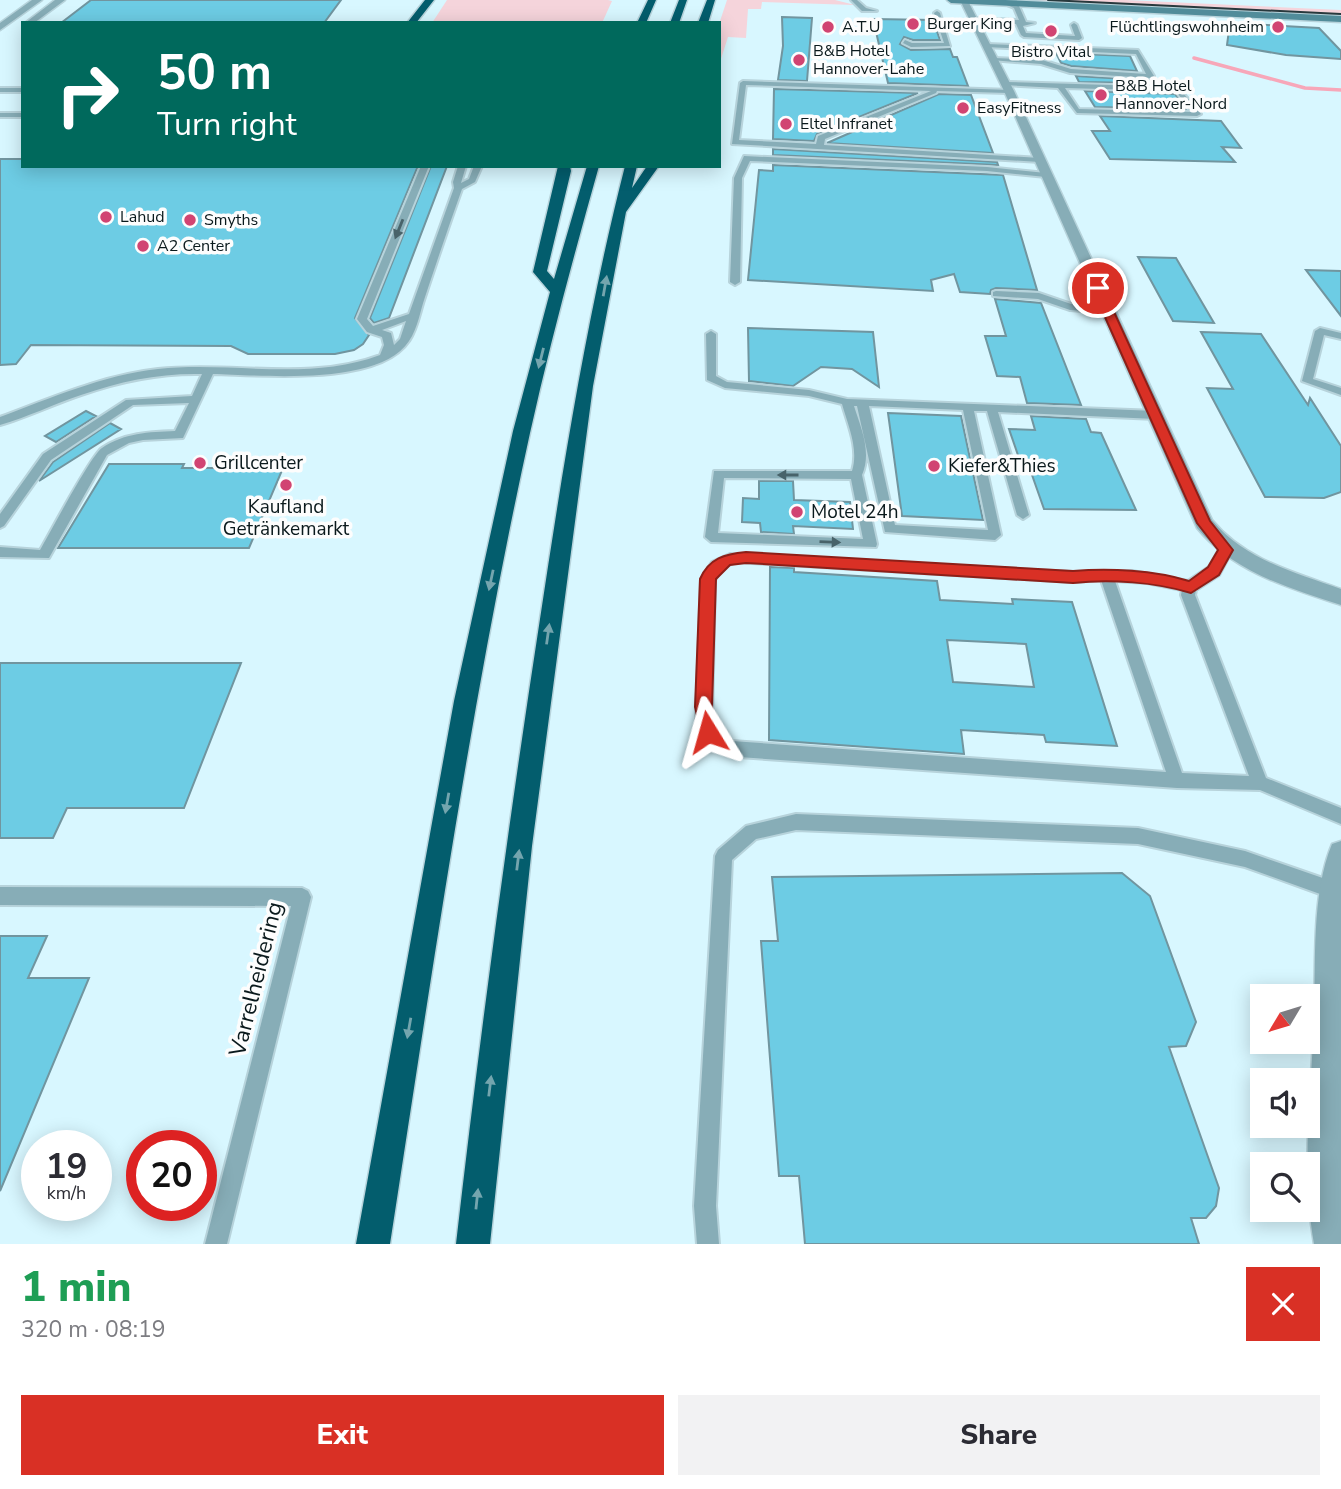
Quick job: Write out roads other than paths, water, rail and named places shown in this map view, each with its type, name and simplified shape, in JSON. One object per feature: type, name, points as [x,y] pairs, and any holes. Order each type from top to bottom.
[{"type":"highway","points":[[413,21],[430,0]]},
{"type":"highway","points":[[642,21],[652,0]]},
{"type":"highway","points":[[675,21],[682,0]]},
{"type":"highway","points":[[704,21],[711,0]]},
{"type":"highway","points":[[400,21],[404,13]]},
{"type":"highway","points":[[558,292],[540,272],[564,168]]},
{"type":"highway","points":[[373,1244],[454,761],[519,447],[592,168]]},
{"type":"highway","points":[[473,1244],[529,765],[569,485],[617,219],[630,168]]},
{"type":"highway","points":[[617,219],[652,168]]},
{"type":"main road","points":[[951,0],[1341,19]]},
{"type":"main road","points":[[1168,0],[1341,8]]},
{"type":"street","points":[[0,27],[38,0]]},
{"type":"street","points":[[30,21],[61,0]]},
{"type":"street","points":[[964,0],[1008,88],[1204,523],[1226,550],[1341,597]]},
{"type":"street","points":[[1331,1244],[1323,1204],[1334,890],[1341,853]]},
{"type":"lane","points":[[856,2],[864,10],[874,11]]},
{"type":"lane","points":[[1003,2],[1017,7],[1022,19]]},
{"type":"lane","points":[[1022,19],[1019,24],[1024,35],[1079,38],[1071,18],[1088,6]]},
{"type":"lane","points":[[905,42],[911,45],[948,45],[937,13]]},
{"type":"lane","points":[[973,20],[1031,19]]},
{"type":"lane","points":[[1064,24],[1073,25]]},
{"type":"lane","points":[[1138,52],[1151,76],[1070,71],[1042,62],[991,53],[1138,52]]},
{"type":"lane","points":[[1043,168],[820,147],[735,142],[743,83],[934,89],[1060,85],[1178,89],[1197,114],[1077,111],[1060,85]]},
{"type":"lane","points":[[820,147],[821,138],[935,91],[934,89]]},
{"type":"lane","points":[[0,90],[21,90]]},
{"type":"lane","points":[[0,115],[21,115]]},
{"type":"lane","points":[[735,282],[738,178],[747,158],[987,169],[1043,168]]},
{"type":"lane","points":[[385,357],[389,345],[387,335],[371,330],[362,319],[424,168]]},
{"type":"lane","points":[[0,421],[126,377],[161,372],[316,371],[351,367],[385,357],[405,340],[458,188],[462,168]]},
{"type":"lane","points":[[458,188],[472,180],[477,168]]},
{"type":"lane","points":[[996,294],[1039,296],[1070,307],[1108,310]]},
{"type":"lane","points":[[371,330],[415,315]]},
{"type":"lane","points":[[1341,336],[1320,331],[1307,381],[1341,392]]},
{"type":"lane","points":[[711,334],[711,379],[725,386],[809,393],[847,402],[1156,415]]},
{"type":"lane","points":[[0,552],[44,555],[103,452],[125,440],[143,436],[179,435],[209,371]]},
{"type":"lane","points":[[0,523],[47,457],[130,402],[197,399]]},
{"type":"lane","points":[[847,402],[860,458],[860,468],[856,475],[871,544],[711,537],[718,474],[856,475]]},
{"type":"lane","points":[[862,402],[890,529],[995,535],[968,408]]},
{"type":"lane","points":[[992,409],[1023,515]]},
{"type":"lane","points":[[1226,550],[1214,571],[1191,587],[1188,595],[1260,783]]},
{"type":"lane","points":[[1191,587],[1175,582],[1106,575],[1073,577],[746,557],[726,560],[711,570],[708,579],[704,707],[708,732],[725,746],[739,750],[1233,784],[1260,783],[1341,816]]},
{"type":"lane","points":[[1106,575],[1177,780]]},
{"type":"lane","points":[[708,1244],[705,1206],[724,856],[752,832],[796,822],[1138,836],[1245,859],[1334,890]]},
{"type":"lane","name":"Varrelheidering","points":[[0,896],[302,897],[216,1244]]},
{"type":"waterway","points":[[1194,58],[1305,88],[1341,90]]},
{"type":"tram line","points":[[1048,0],[1341,14]]},
{"type":"place","name":"Burger King","points":[[913,24]]},
{"type":"place","name":"A.T.U","points":[[828,27]]},
{"type":"place","name":"Flüchtlingswohnheim","points":[[1278,27]]},
{"type":"place","name":"Bistro Vital","points":[[1051,31]]},
{"type":"place","name":"B&B Hotel Hannover-Lahe","points":[[799,60]]},
{"type":"place","name":"B&B Hotel Hannover-Nord","points":[[1101,95]]},
{"type":"place","name":"EasyFitness","points":[[963,108]]},
{"type":"place","name":"Eltel Infranet","points":[[786,124]]},
{"type":"place","name":"Lahud","points":[[106,217]]},
{"type":"place","name":"Smyths","points":[[190,220]]},
{"type":"place","name":"A2 Center","points":[[143,246]]},
{"type":"place","name":"Grillcenter","points":[[200,463]]},
{"type":"place","name":"Kiefer&Thies","points":[[934,466]]},
{"type":"place","name":"Kaufland Getränkemarkt","points":[[286,485]]},
{"type":"place","name":"Motel 24h","points":[[797,512]]}]
